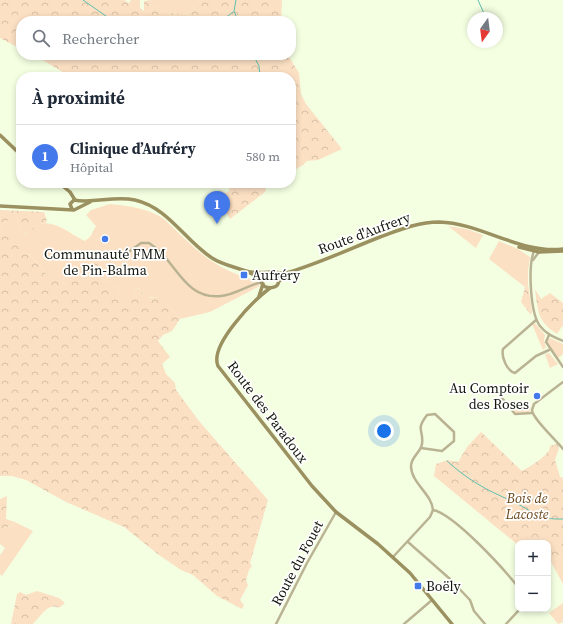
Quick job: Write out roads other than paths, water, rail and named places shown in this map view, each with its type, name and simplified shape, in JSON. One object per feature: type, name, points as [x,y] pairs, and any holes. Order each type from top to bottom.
[{"type":"main road","points":[[0,135],[16,150]]},
{"type":"main road","points":[[65,188],[77,200],[79,207]]},
{"type":"main road","points":[[67,190],[72,209]]},
{"type":"main road","points":[[56,209],[77,200],[127,199],[152,206],[168,217],[205,253],[219,262],[245,271],[275,273],[278,281],[276,286],[270,288],[256,302]]},
{"type":"main road","points":[[0,206],[76,209],[95,200]]},
{"type":"main road","name":"Route d'Aufrery","points":[[278,281],[295,270],[403,228],[420,224],[441,222],[468,226],[536,251],[563,250]]},
{"type":"main road","name":"Route d'Aufrery","points":[[275,273],[295,270]]},
{"type":"main road","points":[[245,271],[270,288]]},
{"type":"main road","points":[[256,302],[265,273]]},
{"type":"main road","name":"Route des Paradoux","points":[[256,302],[242,314],[227,335],[217,352],[216,362],[220,370],[304,478],[336,512]]},
{"type":"main road","points":[[336,512],[393,557],[410,573],[452,624]]},
{"type":"street","points":[[127,253],[142,243],[146,242],[152,245],[190,287],[203,295],[222,296],[262,282]]},
{"type":"street","points":[[536,251],[530,281],[536,320],[541,328],[549,335],[563,341]]},
{"type":"street","points":[[533,260],[536,251]]},
{"type":"street","points":[[536,320],[503,349],[502,355],[510,370],[515,373],[522,370],[536,356],[549,350]]},
{"type":"street","points":[[549,335],[546,340],[549,350],[563,367]]},
{"type":"street","points":[[563,382],[534,404],[532,413],[535,419],[550,432],[563,449]]},
{"type":"street","points":[[498,393],[515,414],[532,413]]},
{"type":"street","points":[[393,557],[430,517],[433,510],[431,502],[423,491],[411,468],[413,459],[421,448],[422,437],[420,424],[426,415],[435,414],[454,432],[454,441],[442,452],[421,448]]},
{"type":"street","points":[[433,510],[446,517],[466,533],[498,564],[515,584]]},
{"type":"street","name":"Route du Fouet","points":[[276,624],[307,563],[336,512]]},
{"type":"street","points":[[408,542],[450,579],[470,600],[474,611],[485,624]]},
{"type":"street","points":[[404,624],[432,600]]},
{"type":"street","points":[[506,624],[517,612]]},
{"type":"waterway","points":[[83,0],[106,16]]},
{"type":"waterway","points":[[236,0],[234,11],[236,16]]},
{"type":"waterway","points":[[478,0],[483,12]]},
{"type":"waterway","points":[[228,16],[233,12]]},
{"type":"waterway","points":[[256,60],[259,66],[260,72]]},
{"type":"waterway","points":[[447,461],[462,474],[494,493],[541,516],[554,519],[563,519]]},
{"type":"place","name":"Clinique d’Aufréry","points":[[217,224]]},
{"type":"place","name":"Communauté FMM de Pin-Balma","points":[[105,239]]},
{"type":"place","name":"Aufréry","points":[[244,275]]},
{"type":"place","name":"Au Comptoir des Roses","points":[[537,396]]},
{"type":"place","name":"Boëly","points":[[418,586]]},
{"type":"park label","name":"Bois de Lacoste","points":[[527,506]]}]
